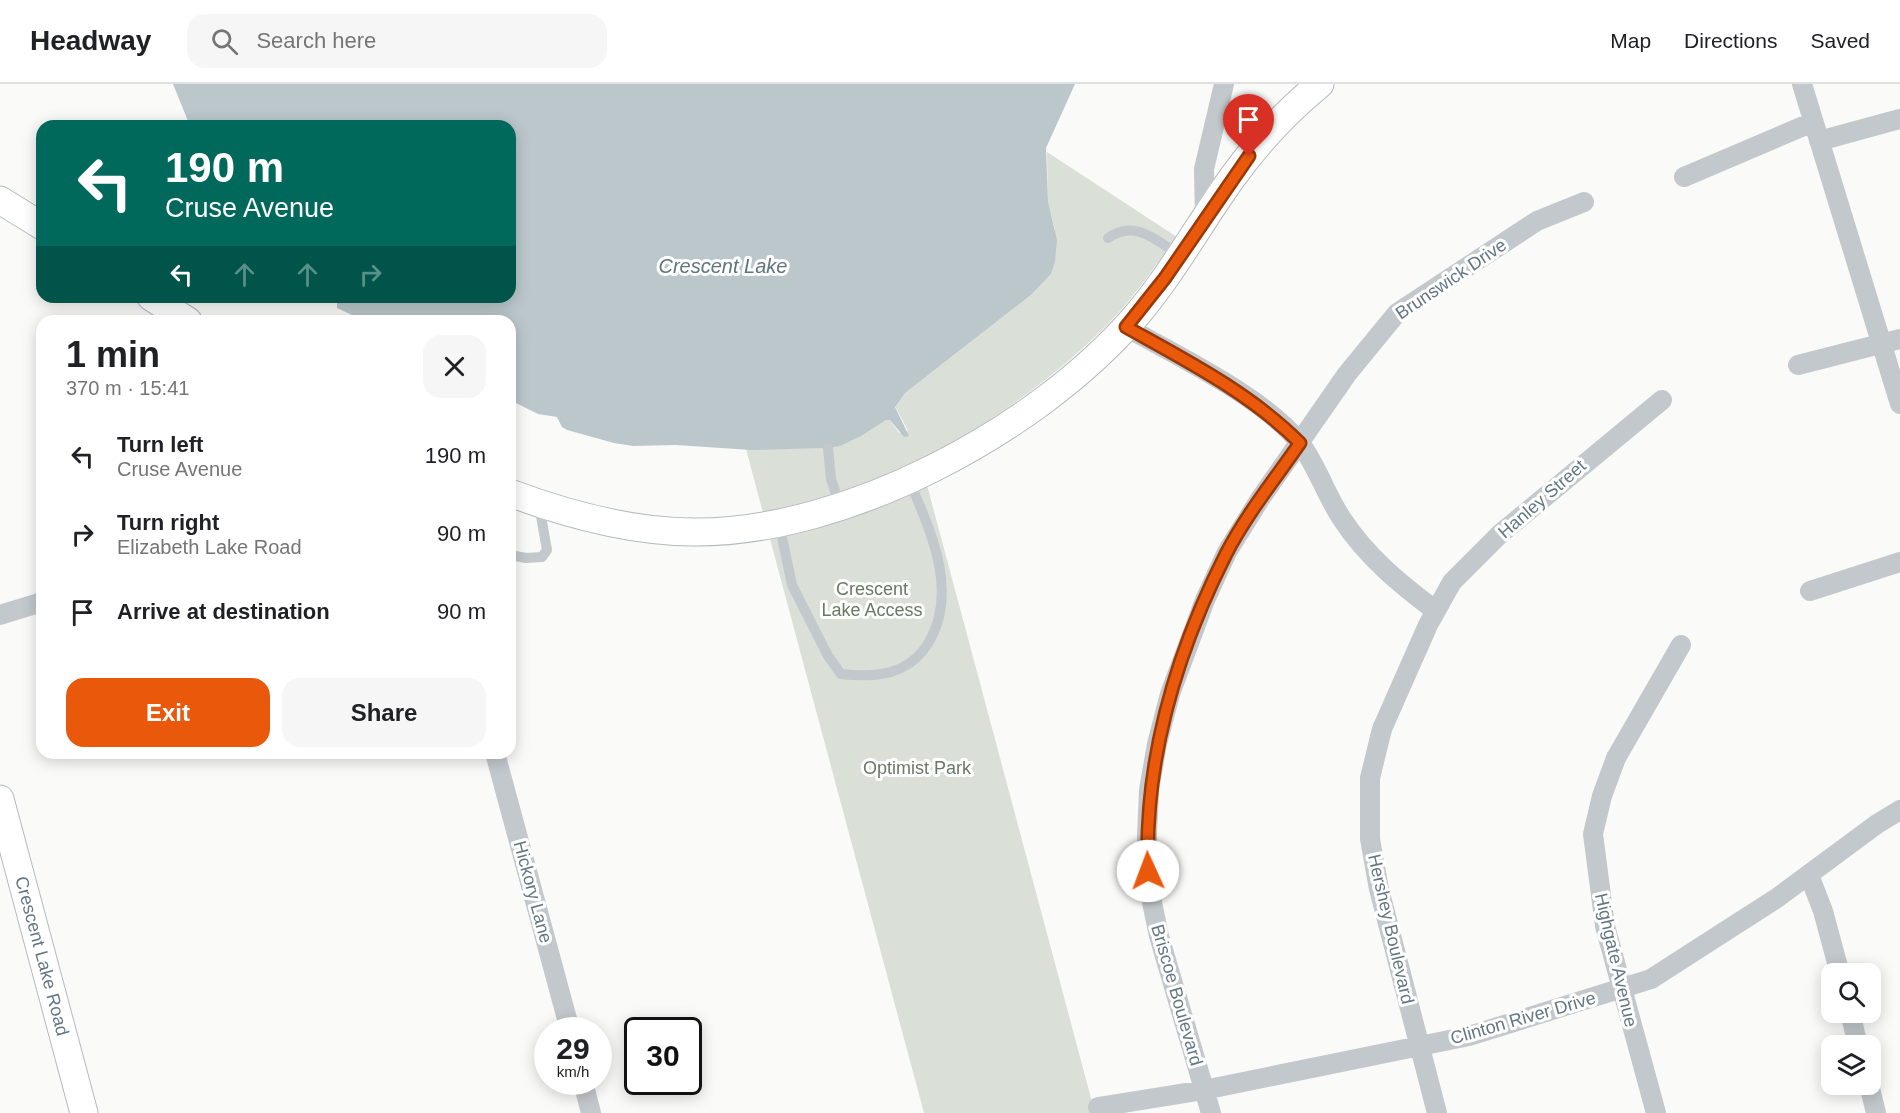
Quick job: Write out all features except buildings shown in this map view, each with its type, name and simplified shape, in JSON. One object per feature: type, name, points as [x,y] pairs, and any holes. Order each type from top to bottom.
[{"type":"street","points":[[1205,217],[1204,169],[1224,84]]},
{"type":"street","points":[[516,495],[607,522],[668,531],[716,531],[779,522],[840,506],[909,479],[969,448],[1032,407],[1082,369],[1126,327],[1180,255],[1233,176],[1265,137],[1320,84]]},
{"type":"street","points":[[1802,84],[1816,131],[1891,341],[1900,404]]},
{"type":"street","points":[[1684,177],[1816,131],[1900,119]]},
{"type":"street","points":[[0,200],[36,222]]},
{"type":"street","name":"Brunswick Drive","points":[[1300,443],[1347,374],[1397,313],[1537,221],[1584,202]]},
{"type":"street","points":[[160,303],[179,315]]},
{"type":"street","points":[[1126,327],[1218,379],[1275,418],[1300,443],[1341,518],[1363,548],[1384,570],[1436,611]]},
{"type":"street","points":[[1798,365],[1891,341]]},
{"type":"street","name":"Hanley Street","points":[[1436,611],[1452,582],[1500,534],[1662,400]]},
{"type":"street","name":"Briscoe Boulevard","points":[[1211,1113],[1159,936],[1149,888],[1147,836],[1149,790],[1157,744],[1170,694],[1205,600],[1227,552],[1300,443]]},
{"type":"street","points":[[1810,591],[1900,562]]},
{"type":"street","points":[[0,615],[36,604]]},
{"type":"street","name":"Hershey Boulevard","points":[[1436,611],[1382,729],[1370,778],[1370,839],[1378,890],[1437,1113]]},
{"type":"street","name":"Highgate Avenue","points":[[1656,1113],[1605,926],[1593,834],[1602,796],[1616,758],[1681,645]]},
{"type":"street","name":"Hickory Lane","points":[[497,759],[566,1017]]},
{"type":"street","name":"Crescent Lake Road","points":[[0,799],[84,1113]]},
{"type":"street","name":"Clinton River Drive","points":[[1098,1107],[1204,1089],[1469,1036],[1652,979],[1724,934],[1900,810]]},
{"type":"street","points":[[1809,875],[1823,911],[1836,963]]},
{"type":"street","points":[[586,1095],[591,1113]]},
{"type":"street","points":[[1872,1095],[1876,1113]]},
{"type":"lane","points":[[1108,238],[1122,230],[1138,230],[1180,255]]},
{"type":"lane","points":[[828,448],[831,479],[840,506]]},
{"type":"lane","points":[[779,522],[792,585],[828,656],[841,674],[865,676],[895,672],[920,657],[938,626],[943,601],[939,559],[909,479]]},
{"type":"lane","points":[[516,556],[526,558],[542,556],[548,550],[539,503]]},
{"type":"green space","points":[[1047,152],[1177,237],[1134,294],[1106,326],[1057,370],[1004,410],[948,445],[889,475],[858,487],[763,513],[746,449],[828,448],[886,420],[890,420],[899,433],[908,431],[895,406],[905,393],[1031,295],[1051,274],[1055,230],[1048,201]]},
{"type":"green space","name":"Optimist Park","points":[[927,485],[1095,1113],[924,1113],[770,539],[853,517]]},
{"type":"water","name":"Crescent Lake","points":[[173,84],[1075,84],[1046,148],[1048,201],[1057,240],[1051,274],[1031,295],[905,393],[895,407],[909,436],[904,437],[890,420],[886,420],[861,436],[840,446],[828,448],[751,450],[676,445],[633,446],[567,430],[562,427],[557,417],[538,414],[516,403],[516,315],[352,315],[337,308],[337,303],[516,303],[516,120],[188,120]]},
{"type":"route","points":[[1148,871],[1149,790],[1157,744],[1170,694],[1183,657],[1227,552],[1260,499],[1300,443],[1275,418],[1218,379],[1126,327],[1165,278],[1219,196],[1249,156]]},
{"type":"park label","name":"Crescent Lake Access","points":[[872,599]]}]
